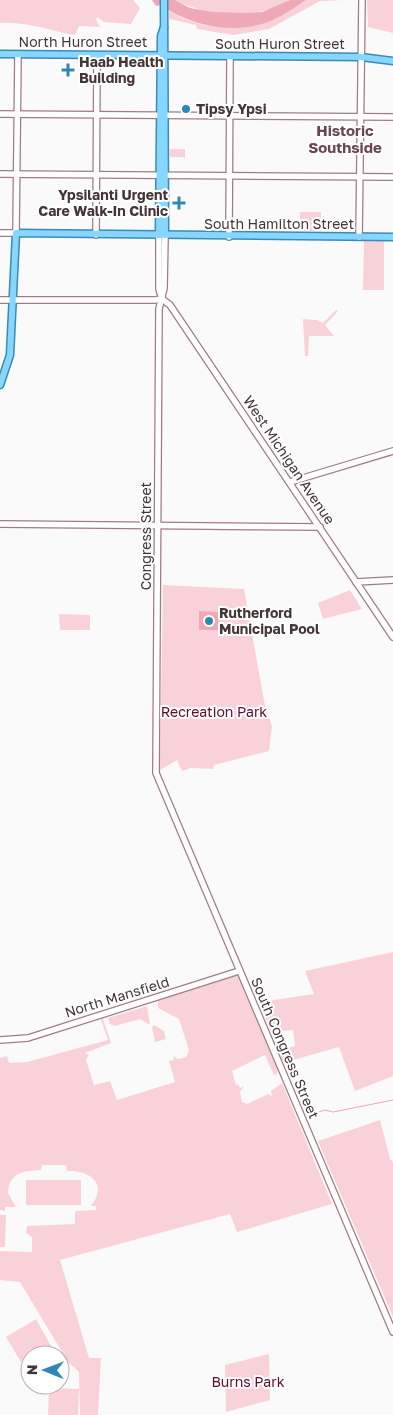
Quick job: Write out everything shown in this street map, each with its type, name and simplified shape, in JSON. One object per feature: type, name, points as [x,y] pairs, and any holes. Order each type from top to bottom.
[{"type":"main road","points":[[162,235],[163,55],[161,36],[164,26],[164,0]]},
{"type":"main road","name":"North Huron Street","points":[[0,54],[163,55]]},
{"type":"main road","name":"South Huron Street","points":[[163,55],[361,57],[393,61]]},
{"type":"main road","points":[[0,385],[10,359],[16,233]]},
{"type":"main road","name":"South Hamilton Street","points":[[16,233],[393,237]]},
{"type":"street","points":[[359,236],[362,0]]},
{"type":"street","points":[[0,233],[16,233],[18,54]]},
{"type":"street","points":[[96,235],[97,55]]},
{"type":"street","points":[[229,236],[230,56]]},
{"type":"street","points":[[0,114],[393,117]]},
{"type":"street","points":[[0,174],[393,177]]},
{"type":"street","points":[[0,300],[155,300],[162,298],[159,289],[162,235]]},
{"type":"street","name":"West Michigan Avenue","points":[[162,298],[170,305],[393,638]]},
{"type":"street","name":"Congress Street","points":[[156,773],[159,308],[162,298]]},
{"type":"street","points":[[290,482],[393,452]]},
{"type":"street","points":[[0,524],[320,527]]},
{"type":"street","points":[[356,582],[393,580]]},
{"type":"street","name":"South Congress Street","points":[[156,773],[393,1332]]},
{"type":"street","name":"North Mansfield","points":[[0,1040],[28,1038],[240,971]]},
{"type":"green space","points":[[0,0],[133,0],[140,8],[131,24],[104,22],[97,17],[96,20],[100,27],[79,26],[75,35],[29,25],[0,23]]},
{"type":"green space","points":[[175,0],[290,0],[263,11],[233,14],[203,10]]},
{"type":"green space","points":[[306,0],[343,0],[320,1],[269,29],[233,35],[197,29],[196,25],[169,19],[169,11],[192,22],[205,25],[231,28],[244,27],[274,19]]},
{"type":"green space","points":[[367,0],[393,0],[393,33],[368,27]]},
{"type":"green space","points":[[170,149],[185,149],[185,159],[183,157],[170,157]]},
{"type":"green space","points":[[300,212],[321,212],[321,231],[300,231]]},
{"type":"green space","points":[[364,241],[384,241],[384,290],[363,290]]},
{"type":"green space","points":[[336,310],[338,311],[325,325],[334,336],[309,336],[308,356],[305,356],[303,319],[317,320],[323,323]]},
{"type":"green space","name":"Recreation Park","points":[[163,585],[244,589],[265,706],[272,726],[269,751],[214,765],[213,769],[191,768],[182,771],[177,760],[160,770]]},
{"type":"green space","points":[[350,590],[362,609],[323,619],[318,603]]},
{"type":"green space","points":[[59,614],[90,615],[90,630],[60,630]]},
{"type":"green space","points":[[393,952],[393,1076],[355,1091],[339,1047],[283,1063],[278,1051],[295,1046],[293,1030],[271,1032],[260,1002],[314,994],[305,971]]},
{"type":"green space","points":[[234,975],[238,976],[278,1069],[276,1075],[274,1075],[265,1055],[232,1071],[236,1085],[238,1084],[240,1088],[244,1086],[240,1092],[242,1102],[247,1104],[268,1094],[272,1096],[271,1091],[282,1083],[332,1204],[237,1232],[230,1214],[60,1260],[89,1358],[101,1358],[98,1415],[80,1415],[79,1372],[70,1364],[70,1345],[58,1345],[20,1282],[0,1280],[0,1251],[32,1252],[32,1237],[26,1233],[27,1226],[75,1224],[75,1211],[96,1210],[96,1206],[91,1206],[98,1191],[97,1185],[94,1180],[83,1173],[67,1171],[66,1165],[42,1165],[41,1170],[23,1172],[14,1177],[9,1186],[8,1193],[16,1207],[5,1207],[5,1211],[0,1210],[0,1058],[7,1056],[9,1063],[27,1062],[108,1040],[100,1017],[102,1016],[111,1043],[85,1053],[89,1055],[86,1060],[94,1085],[110,1081],[117,1100],[175,1082],[169,1061],[174,1060],[173,1056],[178,1059],[186,1057],[189,1050],[179,1019],[158,1008],[158,1000]]},
{"type":"green space","points":[[147,1006],[150,1025],[140,1019],[115,1026],[110,1024],[108,1018]]},
{"type":"green space","points":[[154,1025],[164,1031],[166,1039],[155,1042],[152,1027]]},
{"type":"green space","points":[[380,1120],[390,1159],[393,1162],[393,1317],[318,1141]]},
{"type":"green space","points":[[26,1180],[81,1180],[81,1205],[26,1205]]},
{"type":"green space","points":[[0,1215],[6,1215],[5,1247],[0,1247]]},
{"type":"green space","points":[[36,1319],[50,1345],[20,1345],[20,1360],[6,1337]]},
{"type":"green space","name":"Burns Park","points":[[269,1354],[270,1400],[226,1412],[225,1365]]},
{"type":"green space","points":[[70,1389],[79,1389],[78,1415],[48,1415],[49,1395],[70,1395]]},
{"type":"shaded area","points":[[152,0],[175,0],[190,8],[213,12],[247,13],[262,12],[290,0],[306,0],[268,22],[240,28],[226,28],[198,23],[160,5],[156,6]]},
{"type":"shaded area","name":"Rutherford Municipal Pool","points":[[199,611],[219,612],[218,630],[199,630]]},
{"type":"waterway","points":[[315,1113],[325,1110],[333,1112],[393,1100]]},
{"type":"place","name":"Haab Health Building","points":[[68,70]]},
{"type":"place","name":"Tipsy Ypsi","points":[[186,109]]},
{"type":"place","name":"Ypsilanti Urgent Care Walk-In Clinic","points":[[179,203]]},
{"type":"place","name":"Rutherford Municipal Pool","points":[[209,621]]},
{"type":"district","name":"Historic Southside","points":[[345,140]]}]
